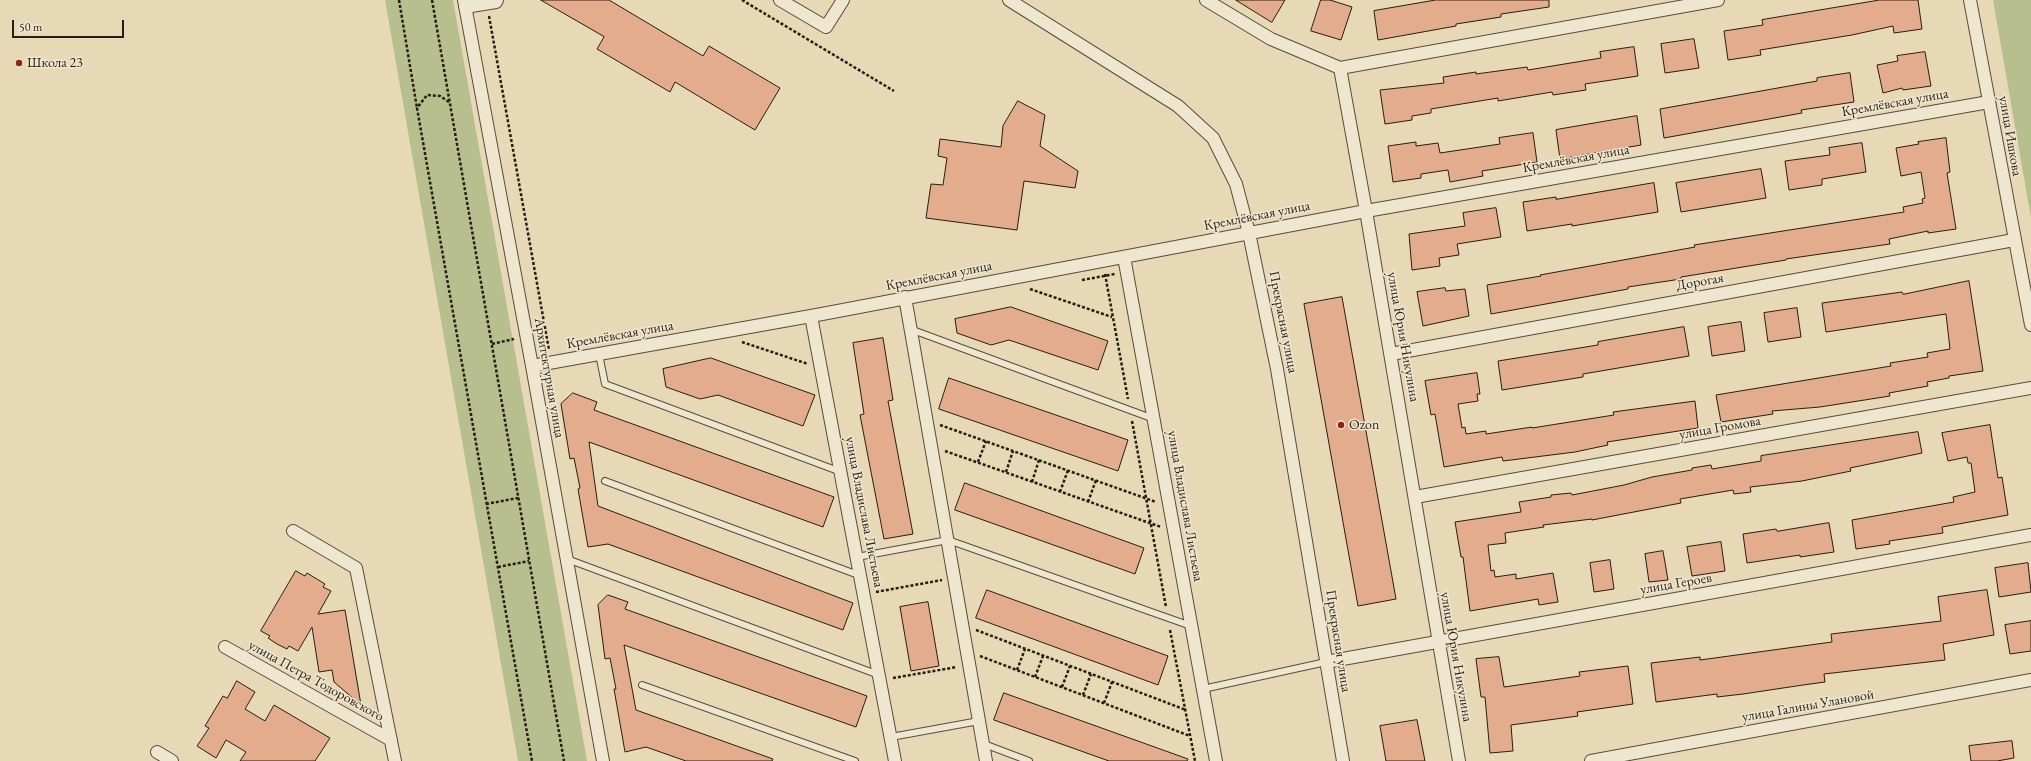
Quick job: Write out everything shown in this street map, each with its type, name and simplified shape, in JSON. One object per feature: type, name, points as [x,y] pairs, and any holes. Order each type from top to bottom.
[{"type":"street","points":[[780,0],[826,27],[843,0]]},
{"type":"street","name":"Прекрасная улица","points":[[1009,0],[1178,106],[1213,138],[1236,184],[1249,233],[1277,368],[1343,761]]},
{"type":"street","points":[[1206,0],[1271,39],[1340,68],[1718,0]]},
{"type":"street","name":"улица Ишкова","points":[[1970,0],[2031,325]]},
{"type":"street","points":[[464,3],[492,2]]},
{"type":"street","name":"Архитектурная улица","points":[[464,3],[532,366],[603,761]]},
{"type":"street","name":"улица Юрия Никулина","points":[[1340,68],[1391,354],[1459,761]]},
{"type":"street","name":"Кремлёвская улица","points":[[532,366],[812,316],[905,297],[1366,211],[1989,102]]},
{"type":"street","name":"Дорогая","points":[[1391,354],[2014,240]]},
{"type":"street","name":"улица Владислава Листьева","points":[[1124,256],[1216,761]]},
{"type":"street","points":[[905,297],[986,761]]},
{"type":"street","name":"улица Владислава Листьева","points":[[812,316],[895,761]]},
{"type":"street","name":"улица Громова","points":[[1415,497],[2031,388]]},
{"type":"street","points":[[293,530],[356,568],[395,761]]},
{"type":"street","name":"улица Героев","points":[[1326,662],[2031,535]]},
{"type":"street","name":"улица Петра Тодоровского","points":[[225,647],[391,740]]},
{"type":"street","name":"улица Галины Улановой","points":[[1591,761],[2031,680]]},
{"type":"street","points":[[157,752],[172,761]]},
{"type":"lane","points":[[910,329],[1154,419]]},
{"type":"lane","points":[[599,354],[605,384],[841,472]]},
{"type":"lane","points":[[605,481],[861,576]]},
{"type":"lane","points":[[857,557],[948,540],[1191,626]]},
{"type":"lane","points":[[567,559],[880,678]]},
{"type":"lane","points":[[1203,689],[1326,662]]},
{"type":"lane","points":[[642,685],[855,761]]},
{"type":"lane","points":[[891,737],[979,721]]},
{"type":"lane","points":[[983,744],[1029,761]]},
{"type":"path","points":[[399,0],[532,761]]},
{"type":"path","points":[[432,0],[564,761]]},
{"type":"path","points":[[742,0],[894,91]]},
{"type":"path","points":[[492,2],[551,362]]},
{"type":"path","points":[[417,108],[427,95],[440,96],[450,102]]},
{"type":"path","points":[[1102,261],[1195,761]]},
{"type":"path","points":[[1023,286],[1112,317]]},
{"type":"path","points":[[740,342],[822,369]]},
{"type":"path","points":[[926,420],[1170,506]]},
{"type":"path","points":[[978,462],[986,441]]},
{"type":"path","points":[[931,446],[1174,532]]},
{"type":"path","points":[[1006,472],[1013,451]]},
{"type":"path","points":[[1032,482],[1039,460]]},
{"type":"path","points":[[1060,492],[1068,470]]},
{"type":"path","points":[[1088,502],[1096,480]]},
{"type":"path","points":[[486,504],[518,498]]},
{"type":"path","points":[[498,567],[529,561]]},
{"type":"path","points":[[864,595],[954,577]]},
{"type":"path","points":[[962,625],[1186,710]]},
{"type":"path","points":[[1017,670],[1025,649]]},
{"type":"path","points":[[967,651],[1190,736]]},
{"type":"path","points":[[1035,677],[1043,656]]},
{"type":"path","points":[[880,678],[969,664]]},
{"type":"path","points":[[1062,687],[1070,666]]},
{"type":"path","points":[[1083,695],[1091,674]]},
{"type":"path","points":[[1104,703],[1112,682]]},
{"type":"green space","points":[[385,0],[453,0],[587,761],[518,761]]},
{"type":"green space","points":[[1993,0],[2031,0],[2031,218]]},
{"type":"building","points":[[541,0],[609,0],[703,56],[709,46],[780,88],[755,130],[675,82],[670,92],[597,49],[604,37]]},
{"type":"building","points":[[1236,0],[1285,0],[1272,22]]},
{"type":"building","points":[[1321,0],[1330,0],[1352,7],[1341,40],[1311,31]]},
{"type":"building","points":[[1436,0],[1549,0],[1549,7],[1501,14],[1501,17],[1456,24],[1456,26],[1378,40],[1374,11]]},
{"type":"building","points":[[1880,0],[1918,0],[1922,29],[1894,33],[1893,26],[1852,35],[1760,50],[1761,55],[1728,60],[1724,31],[1763,25],[1762,20]]},
{"type":"building","points":[[1694,39],[1699,68],[1665,73],[1661,44]]},
{"type":"building","points":[[1634,47],[1638,76],[1585,84],[1586,90],[1553,95],[1552,92],[1498,101],[1498,98],[1431,109],[1431,113],[1412,116],[1412,120],[1385,124],[1380,90],[1444,83],[1443,77],[1476,72],[1476,74],[1527,67],[1528,70],[1601,58],[1600,52]]},
{"type":"building","points":[[1925,52],[1931,86],[1903,90],[1902,88],[1883,93],[1877,65],[1898,61],[1897,56]]},
{"type":"building","points":[[1850,73],[1854,102],[1801,110],[1802,113],[1664,138],[1660,109],[1817,81],[1817,78]]},
{"type":"building","points":[[1018,101],[1045,115],[1040,146],[1078,171],[1075,188],[1024,181],[1017,230],[926,218],[931,184],[943,185],[947,158],[938,156],[940,139],[1001,147],[1003,126]]},
{"type":"building","points":[[1637,116],[1641,145],[1560,159],[1556,130]]},
{"type":"building","points":[[1533,133],[1537,162],[1482,171],[1483,176],[1450,182],[1448,170],[1421,174],[1421,178],[1393,182],[1388,146],[1416,142],[1416,146],[1438,143],[1440,153],[1500,144],[1499,138]]},
{"type":"building","points":[[1946,138],[1950,172],[1947,173],[1956,229],[1928,233],[1928,231],[1889,239],[1890,244],[1786,259],[1681,277],[1681,279],[1628,287],[1628,289],[1491,314],[1487,285],[1695,247],[1694,245],[1904,212],[1903,207],[1923,203],[1922,199],[1925,198],[1921,172],[1901,176],[1896,148],[1919,144],[1918,142]]},
{"type":"building","points":[[1862,143],[1866,172],[1822,179],[1822,185],[1789,190],[1785,161],[1830,155],[1829,148]]},
{"type":"building","points":[[1761,169],[1766,198],[1681,212],[1676,183]]},
{"type":"building","points":[[1654,183],[1658,212],[1572,226],[1572,224],[1527,231],[1523,202],[1556,197],[1556,199]]},
{"type":"building","points":[[1496,208],[1501,237],[1457,244],[1459,255],[1439,258],[1440,266],[1412,270],[1409,234],[1465,226],[1463,213]]},
{"type":"building","points":[[1969,281],[1983,371],[1949,376],[1949,378],[1927,382],[1928,386],[1889,393],[1890,396],[1820,407],[1772,411],[1773,414],[1721,422],[1716,395],[1891,366],[1890,363],[1928,357],[1927,353],[1950,349],[1946,314],[1826,332],[1822,303],[1902,292],[1903,294]]},
{"type":"building","points":[[1445,288],[1446,291],[1465,289],[1469,316],[1423,326],[1417,292]]},
{"type":"building","points":[[1342,297],[1396,599],[1358,606],[1304,304]]},
{"type":"building","points":[[1011,307],[1108,341],[1098,370],[1009,340],[991,345],[957,333],[955,319]]},
{"type":"building","points":[[1797,308],[1801,337],[1768,342],[1764,313]]},
{"type":"building","points":[[1741,322],[1745,351],[1712,356],[1708,327]]},
{"type":"building","points":[[1684,327],[1689,356],[1583,374],[1583,377],[1502,390],[1498,361],[1598,345],[1598,342]]},
{"type":"building","points":[[883,338],[893,400],[888,401],[913,534],[884,539],[860,415],[864,414],[853,343]]},
{"type":"building","points":[[711,358],[815,395],[803,426],[718,395],[700,399],[666,387],[663,369]]},
{"type":"building","points":[[1477,373],[1480,394],[1477,394],[1478,401],[1458,404],[1462,428],[1465,427],[1466,434],[1486,431],[1486,434],[1532,428],[1614,415],[1613,412],[1695,401],[1698,428],[1607,442],[1608,445],[1575,452],[1503,461],[1502,457],[1444,467],[1435,414],[1431,415],[1425,381]]},
{"type":"building","points":[[949,378],[1128,440],[1118,471],[939,409]]},
{"type":"building","points":[[573,393],[597,402],[594,410],[834,497],[823,527],[589,442],[598,506],[853,603],[843,630],[608,544],[588,547],[578,489],[580,488],[574,458],[570,459],[561,404]]},
{"type":"building","points":[[1990,425],[1998,478],[2002,477],[2008,515],[1942,527],[1943,533],[1889,541],[1890,544],[1856,549],[1852,520],[1954,502],[1953,497],[1975,492],[1971,463],[1968,463],[1967,457],[1948,461],[1942,433]]},
{"type":"building","points":[[1918,432],[1922,453],[1850,468],[1851,471],[1802,481],[1750,487],[1751,492],[1734,494],[1733,490],[1680,499],[1681,503],[1592,520],[1543,525],[1544,527],[1505,533],[1506,543],[1488,545],[1491,571],[1494,570],[1495,577],[1516,574],[1516,579],[1553,573],[1558,602],[1539,605],[1538,599],[1470,611],[1463,557],[1461,557],[1455,522],[1521,512],[1519,502],[1551,497],[1551,495],[1571,493],[1572,495],[1624,485],[1652,477],[1692,470],[1692,468],[1711,465],[1712,469],[1761,461],[1761,456]]},
{"type":"building","points":[[965,483],[1144,548],[1135,574],[955,510]]},
{"type":"building","points":[[1829,523],[1834,552],[1800,557],[1800,555],[1747,563],[1743,534],[1776,529],[1777,531]]},
{"type":"building","points":[[1721,542],[1725,571],[1692,576],[1687,547]]},
{"type":"building","points":[[1663,551],[1668,580],[1649,582],[1645,554]]},
{"type":"building","points":[[1610,560],[1614,589],[1594,592],[1590,563]]},
{"type":"building","points":[[2028,563],[2031,592],[1999,597],[1995,568]]},
{"type":"building","points":[[296,571],[305,576],[307,573],[325,584],[323,587],[331,591],[318,614],[345,610],[361,705],[334,682],[332,670],[319,672],[312,627],[298,651],[289,646],[287,649],[277,644],[268,638],[270,636],[261,631]]},
{"type":"building","points":[[987,590],[1168,656],[1158,685],[976,618]]},
{"type":"building","points":[[1987,590],[1994,635],[1943,644],[1945,660],[1824,674],[1825,682],[1743,694],[1717,697],[1717,694],[1656,702],[1651,663],[1700,657],[1700,660],[1832,642],[1831,634],[1941,621],[1938,597]]},
{"type":"building","points":[[608,595],[628,602],[625,609],[867,696],[856,727],[624,645],[636,710],[773,759],[772,761],[686,761],[646,747],[625,752],[610,658],[605,659],[598,605]]},
{"type":"building","points":[[928,602],[939,666],[911,671],[900,607]]},
{"type":"building","points":[[2031,621],[2031,651],[2010,654],[2005,625]]},
{"type":"building","points":[[1499,657],[1504,687],[1580,676],[1579,672],[1628,666],[1633,704],[1577,712],[1578,716],[1511,725],[1513,751],[1490,753],[1485,697],[1481,697],[1476,659]]},
{"type":"building","points":[[237,681],[255,692],[245,709],[265,721],[274,705],[330,738],[315,761],[240,761],[246,752],[226,740],[216,758],[197,746],[209,728],[205,726],[223,696],[227,698]]},
{"type":"building","points":[[1004,693],[1188,759],[1187,761],[1109,761],[994,720]]},
{"type":"building","points":[[1417,720],[1425,761],[1386,761],[1380,726]]},
{"type":"building","points":[[2012,741],[2014,758],[1997,761],[1971,761],[1969,746]]},
{"type":"place","name":"Школа 23","points":[[19,63]]},
{"type":"place","name":"Ozon","points":[[1341,425]]}]
